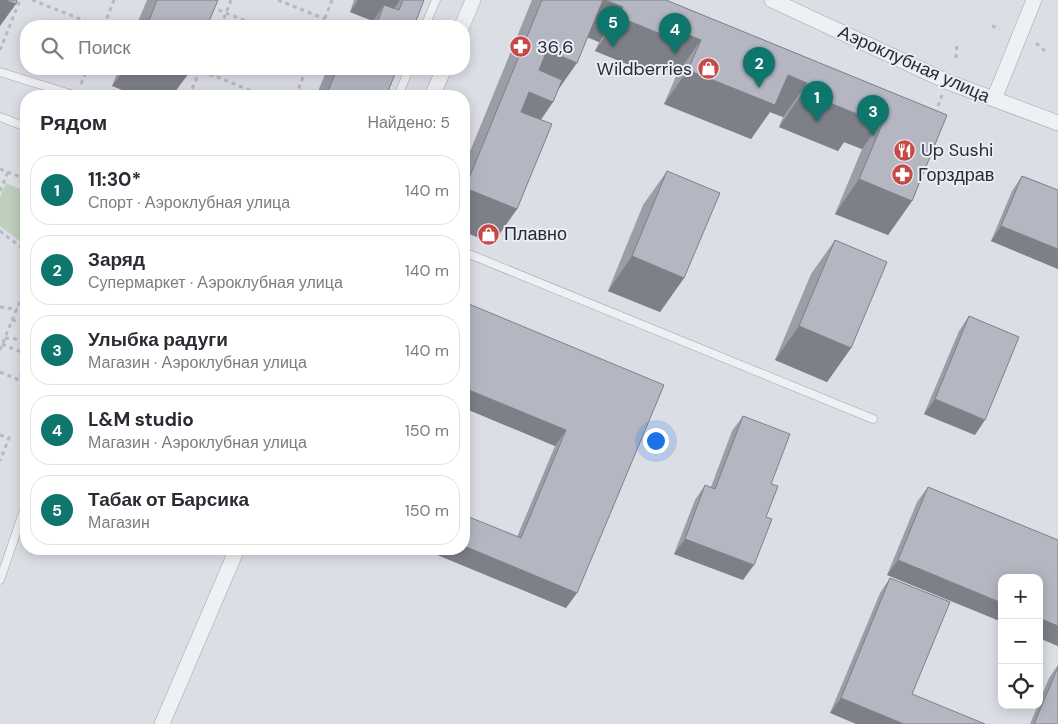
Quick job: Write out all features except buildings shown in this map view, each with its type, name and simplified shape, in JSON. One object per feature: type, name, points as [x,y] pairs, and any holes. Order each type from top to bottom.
[{"type":"street","points":[[465,20],[473,0]]},
{"type":"street","name":"Аэроклубная улица","points":[[772,0],[948,82],[1058,123]]},
{"type":"street","points":[[994,99],[1034,0]]},
{"type":"street","points":[[435,90],[441,75]]},
{"type":"street","points":[[162,724],[234,555]]},
{"type":"lane","points":[[428,20],[436,0]]},
{"type":"lane","points":[[0,72],[57,90]]},
{"type":"lane","points":[[400,90],[407,75]]},
{"type":"lane","points":[[0,117],[20,125]]},
{"type":"lane","points":[[470,254],[873,419]]},
{"type":"lane","points":[[0,580],[20,522]]},
{"type":"path","points":[[0,50],[20,0]]},
{"type":"path","points":[[32,0],[83,20]]},
{"type":"path","points":[[106,20],[114,0]]},
{"type":"path","points":[[223,20],[231,0]]},
{"type":"path","points":[[278,0],[325,19],[332,0]]},
{"type":"path","points":[[211,6],[245,20]]},
{"type":"path","points":[[992,26],[1000,29]]},
{"type":"path","points":[[956,58],[957,42]]},
{"type":"path","points":[[1036,43],[1045,51]]},
{"type":"path","points":[[83,80],[85,75]]},
{"type":"path","points":[[192,90],[198,75]]},
{"type":"path","points":[[215,75],[250,90]]},
{"type":"path","points":[[298,90],[304,75]]},
{"type":"path","points":[[938,106],[942,94]]},
{"type":"path","points":[[0,168],[20,177]]},
{"type":"path","points":[[0,191],[8,172]]},
{"type":"path","points":[[0,231],[20,246]]},
{"type":"path","points":[[0,350],[20,301]]},
{"type":"path","points":[[0,307],[17,309]]},
{"type":"path","points":[[12,320],[20,321]]},
{"type":"path","points":[[5,338],[20,340]]},
{"type":"path","points":[[2,344],[20,352]]},
{"type":"path","points":[[0,372],[19,380],[20,377]]},
{"type":"path","points":[[0,435],[9,438],[0,461]]},
{"type":"green space","points":[[6,183],[20,189],[20,241],[0,226],[0,197]]},
{"type":"place","name":"36,6","points":[[521,47]]},
{"type":"place","name":"Табак от Барсика","points":[[613,47]]},
{"type":"place","name":"L&M studio","points":[[675,54]]},
{"type":"place","name":"Wildberries","points":[[708,69]]},
{"type":"place","name":"Заряд","points":[[759,88]]},
{"type":"place","name":"11:30*","points":[[817,122]]},
{"type":"place","name":"Улыбка радуги","points":[[873,136]]},
{"type":"place","name":"Up Sushi","points":[[905,150]]},
{"type":"place","name":"Горздрав","points":[[902,175]]},
{"type":"place","name":"Плавно","points":[[488,234]]}]
